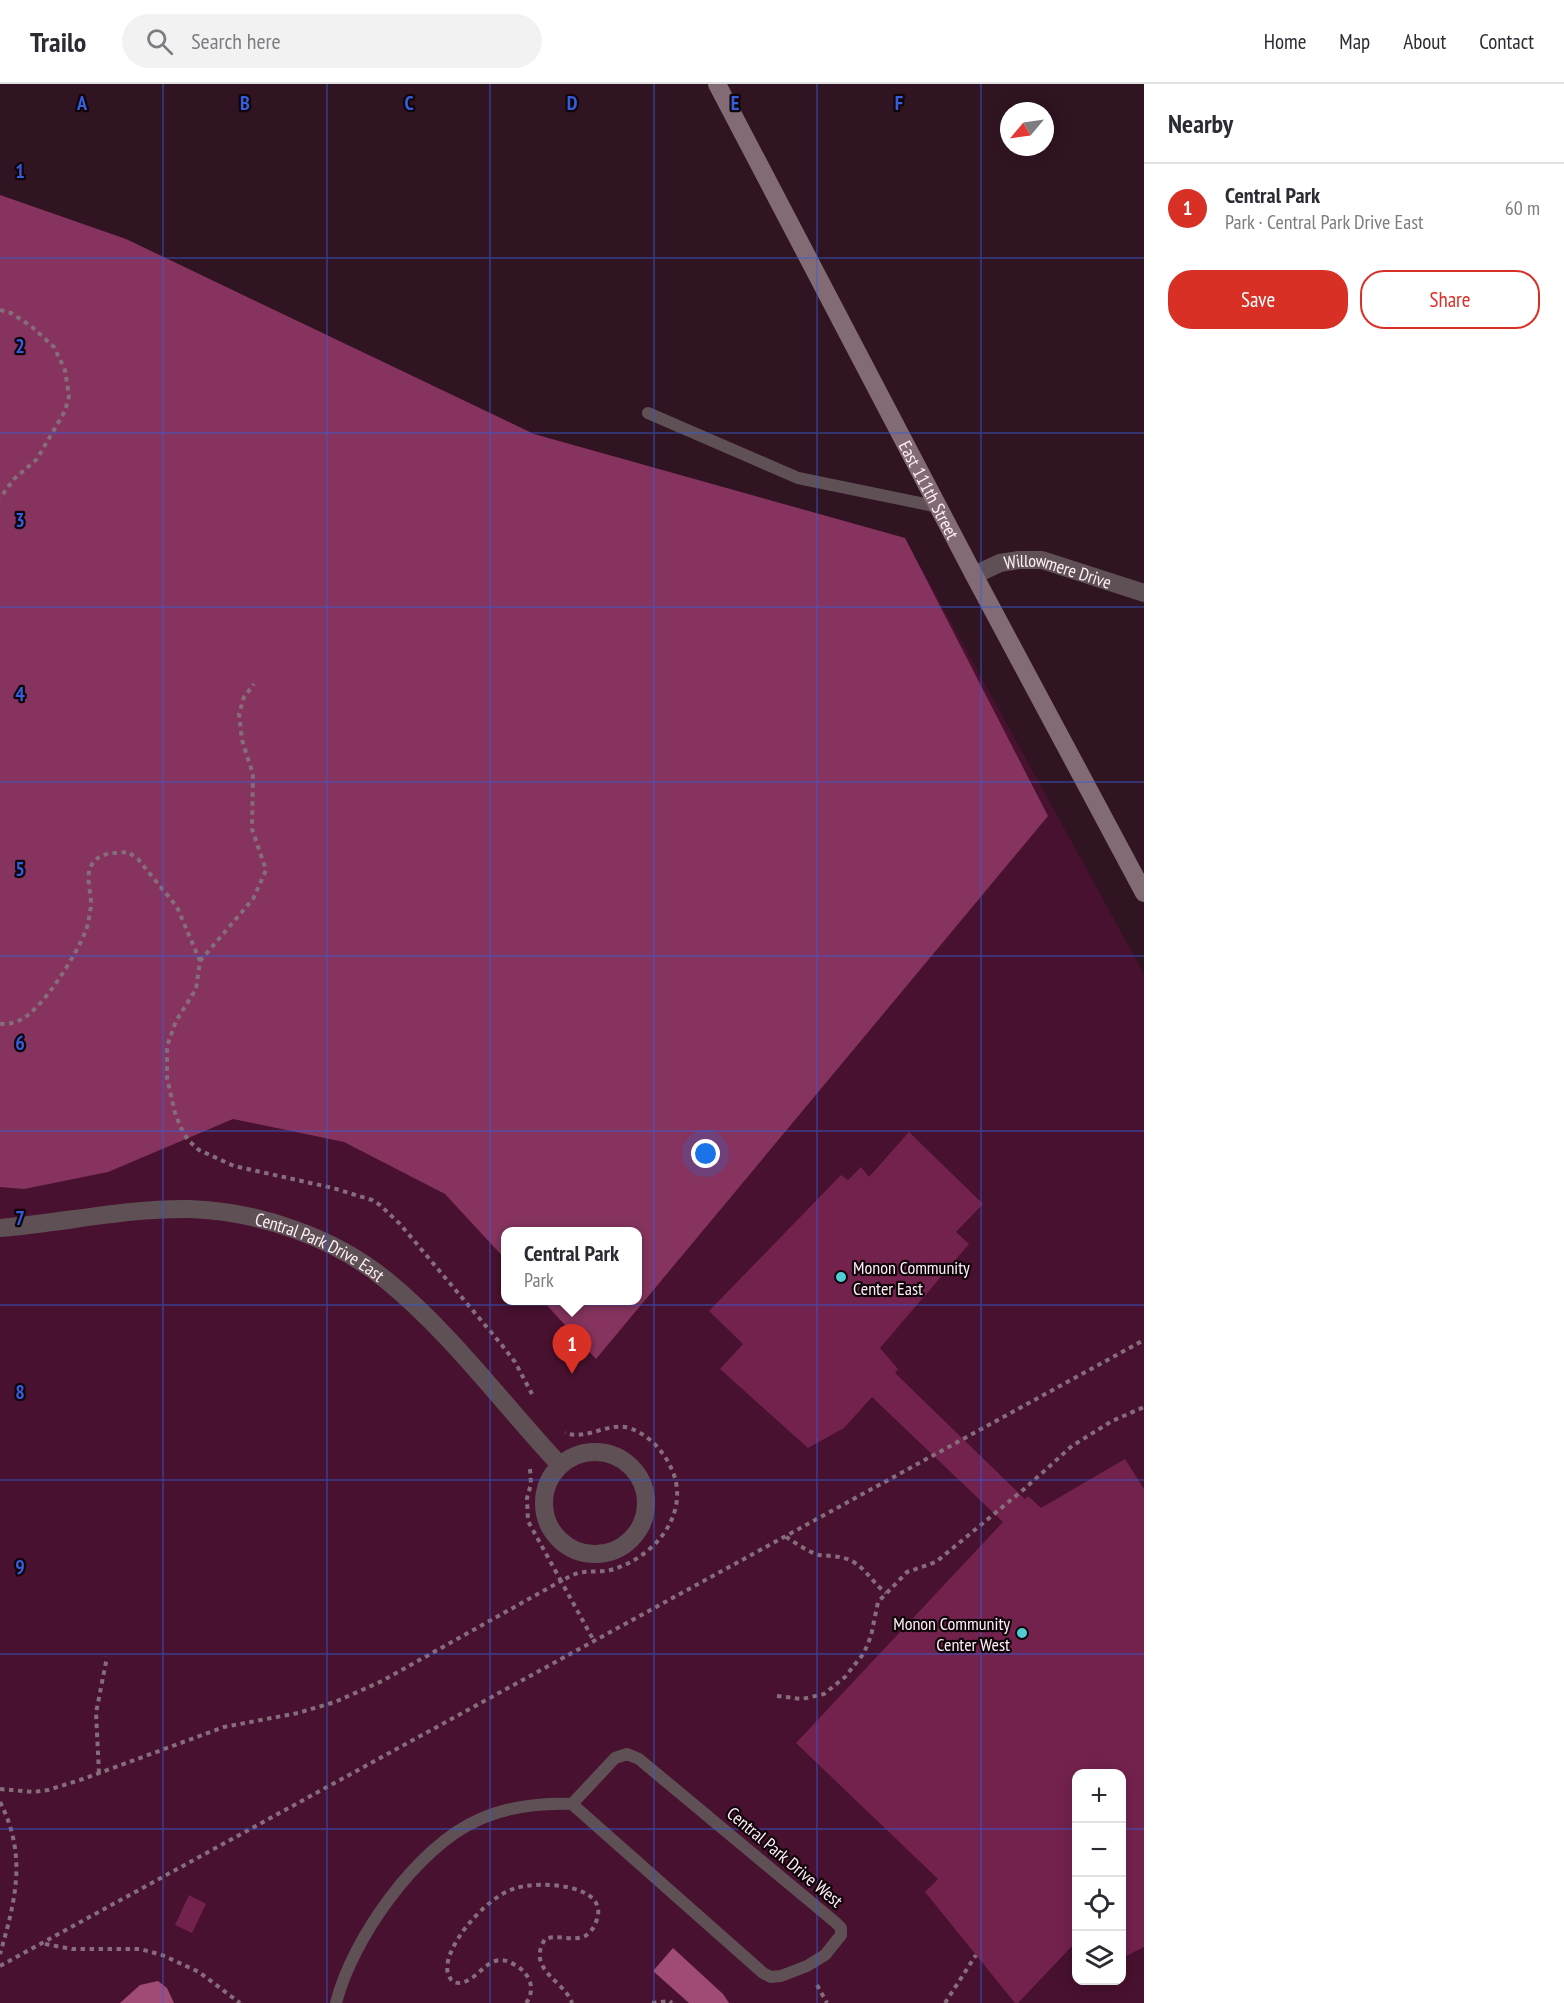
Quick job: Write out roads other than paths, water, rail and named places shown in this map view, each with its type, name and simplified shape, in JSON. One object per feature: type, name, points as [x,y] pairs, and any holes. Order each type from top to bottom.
[{"type":"main road","name":"East 111th Street","points":[[717,84],[1144,894]]},
{"type":"street","name":"Willowmere Drive","points":[[974,575],[1000,563],[1042,560],[1144,593]]},
{"type":"street","name":"Central Park Drive East","points":[[0,1228],[149,1210],[189,1209],[243,1215],[291,1228],[315,1238],[364,1263],[407,1298],[448,1338],[560,1465]]},
{"type":"street","points":[[601,1451],[616,1455],[638,1474],[644,1488],[646,1503],[644,1518],[638,1531],[628,1542],[615,1550],[601,1554],[586,1553],[560,1540],[550,1528],[545,1515],[544,1502],[548,1482],[560,1465],[572,1456],[601,1451]]},
{"type":"lane","points":[[648,413],[798,478],[939,507]]},
{"type":"lane","name":"Central Park Drive West","points":[[627,1754],[639,1758],[835,1922],[841,1928],[841,1935],[825,1955],[790,1973],[771,1977],[763,1973],[674,1896],[572,1804],[615,1758],[627,1754]]},
{"type":"lane","points":[[336,2003],[346,1972],[368,1930],[399,1887],[435,1849],[459,1830],[501,1810],[547,1803],[572,1804]]},
{"type":"place","name":"Monon Community Center East","points":[[841,1277]]},
{"type":"place","name":"Central Park","points":[[572,1374]]},
{"type":"place","name":"Monon Community Center West","points":[[1022,1633]]}]
